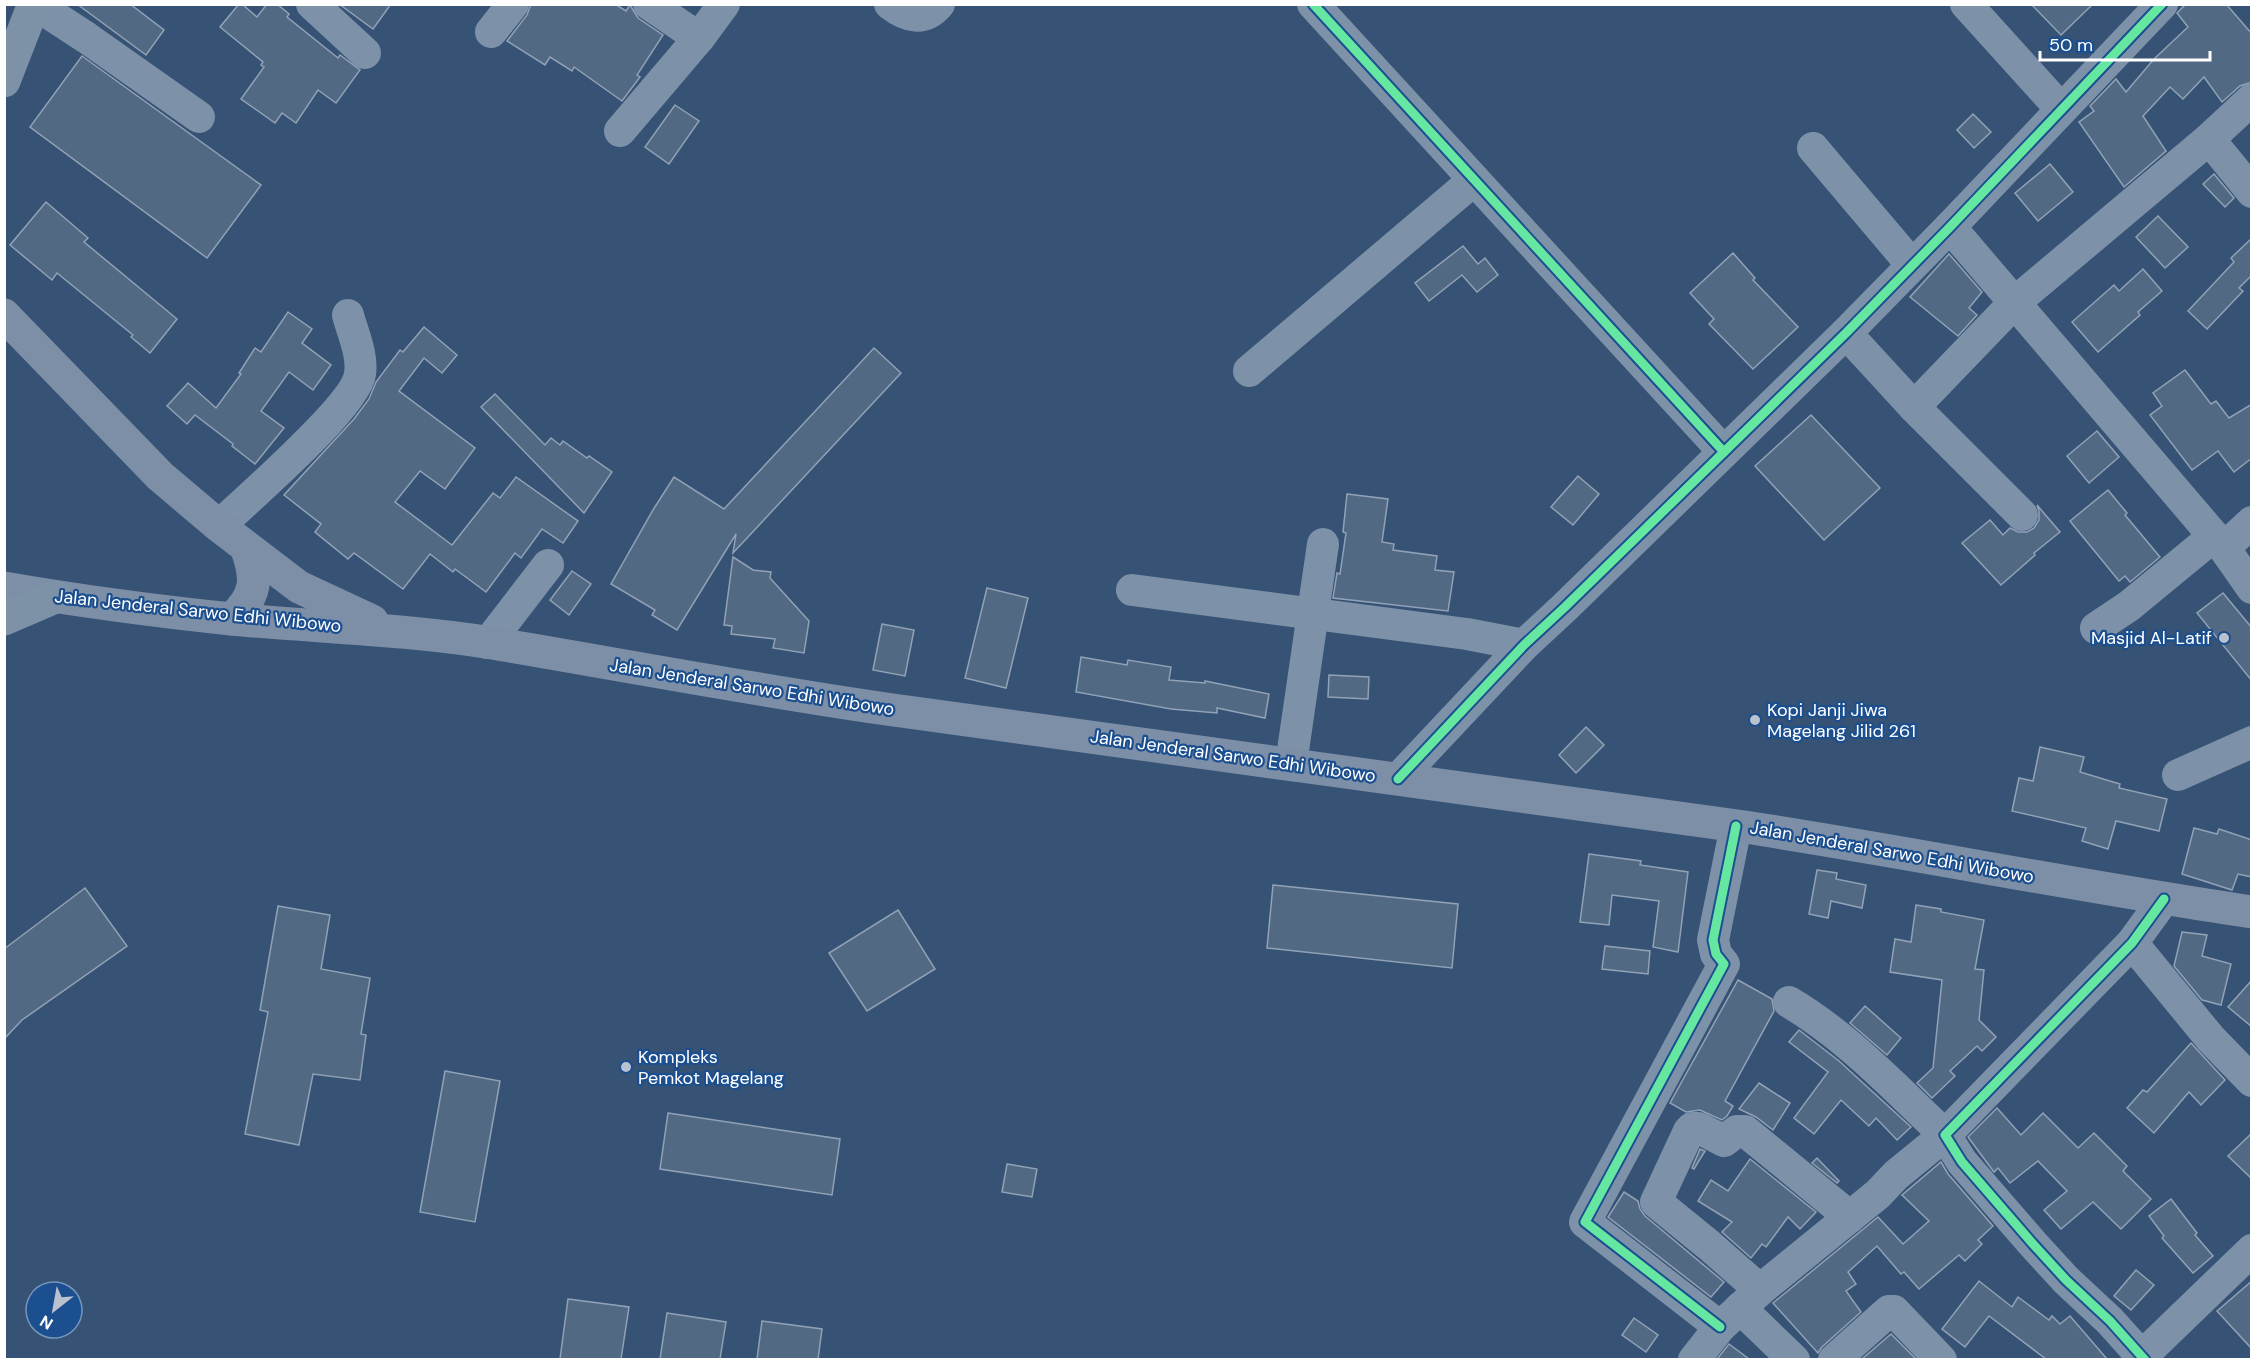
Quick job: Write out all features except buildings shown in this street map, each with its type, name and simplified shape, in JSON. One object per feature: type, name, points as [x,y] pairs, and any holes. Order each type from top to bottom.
[{"type":"highway","points":[[4,81],[35,4]]},
{"type":"highway","points":[[4,619],[55,597]]},
{"type":"main road","name":"Jalan Jenderal Sarwo Edhi Wibowo","points":[[4,315],[160,476],[219,526],[298,587],[392,630]]},
{"type":"main road","points":[[232,619],[247,602],[253,590],[254,573],[246,547]]},
{"type":"main road","name":"Jalan Jenderal Sarwo Edhi Wibowo","points":[[4,588],[55,597],[232,619],[392,630],[488,643],[888,709],[1398,778],[1875,847],[2164,899],[2252,912]]},
{"type":"street","points":[[35,4],[199,117]]},
{"type":"street","points":[[312,4],[365,53]]},
{"type":"street","points":[[491,32],[513,4]]},
{"type":"street","points":[[649,4],[699,38]]},
{"type":"street","points":[[620,131],[699,38],[724,4]]},
{"type":"street","points":[[890,4],[915,17],[927,15],[939,4]]},
{"type":"street","points":[[1313,4],[1534,248],[1724,452]]},
{"type":"street","points":[[1966,4],[2061,109]]},
{"type":"street","points":[[1398,778],[1524,645],[1565,608],[1846,333],[2162,4]]},
{"type":"street","points":[[1914,407],[2014,303],[2209,139],[2252,99]]},
{"type":"street","points":[[2209,139],[2252,192]]},
{"type":"street","points":[[1813,148],[1912,265]]},
{"type":"street","points":[[1249,371],[1474,180]]},
{"type":"street","points":[[1950,227],[2219,542],[2252,588]]},
{"type":"street","points":[[219,526],[327,422],[352,392],[359,378],[360,364],[348,315]]},
{"type":"street","points":[[1846,333],[1914,407],[2022,515]]},
{"type":"street","points":[[2096,628],[2219,542],[2252,522]]},
{"type":"street","points":[[1291,764],[1323,544]]},
{"type":"street","points":[[488,643],[548,565]]},
{"type":"street","points":[[1132,590],[1467,634],[1524,645]]},
{"type":"street","points":[[2178,775],[2252,742]]},
{"type":"street","points":[[1736,826],[1713,940],[1716,954],[1724,964],[1585,1222],[1740,1308],[1794,1359]]},
{"type":"street","points":[[1694,1359],[1740,1308],[1878,1194],[1916,1157],[1945,1135],[2132,943],[2164,899]]},
{"type":"street","points":[[2132,943],[2211,1039],[2252,1081]]},
{"type":"street","points":[[1789,1002],[1850,1045],[1945,1135],[1962,1162],[2032,1244],[2110,1321],[2142,1358],[2252,1250]]},
{"type":"street","points":[[1740,1308],[1710,1246],[1656,1202],[1692,1128],[1699,1128],[1724,1141],[1737,1131],[1745,1131],[1850,1217]]},
{"type":"street","points":[[1834,1359],[1889,1311],[1894,1311],[1941,1359]]},
{"type":"cycle path","points":[[1313,4],[1724,452]]},
{"type":"cycle path","points":[[1398,779],[1524,645],[1846,333],[2162,4]]},
{"type":"cycle path","points":[[1720,1327],[1585,1222],[1724,964],[1716,954],[1713,940],[1736,826]]},
{"type":"cycle path","points":[[2145,1360],[2110,1321],[2066,1280],[2033,1244],[1962,1162],[1945,1135],[2132,943],[2164,899]]},
{"type":"place","name":"Masjid Al-Latif","points":[[2224,638]]},
{"type":"place","name":"Kopi Janji Jiwa Magelang Jilid 261","points":[[1755,720]]},
{"type":"place","name":"Kompleks Pemkot Magelang","points":[[626,1067]]}]
